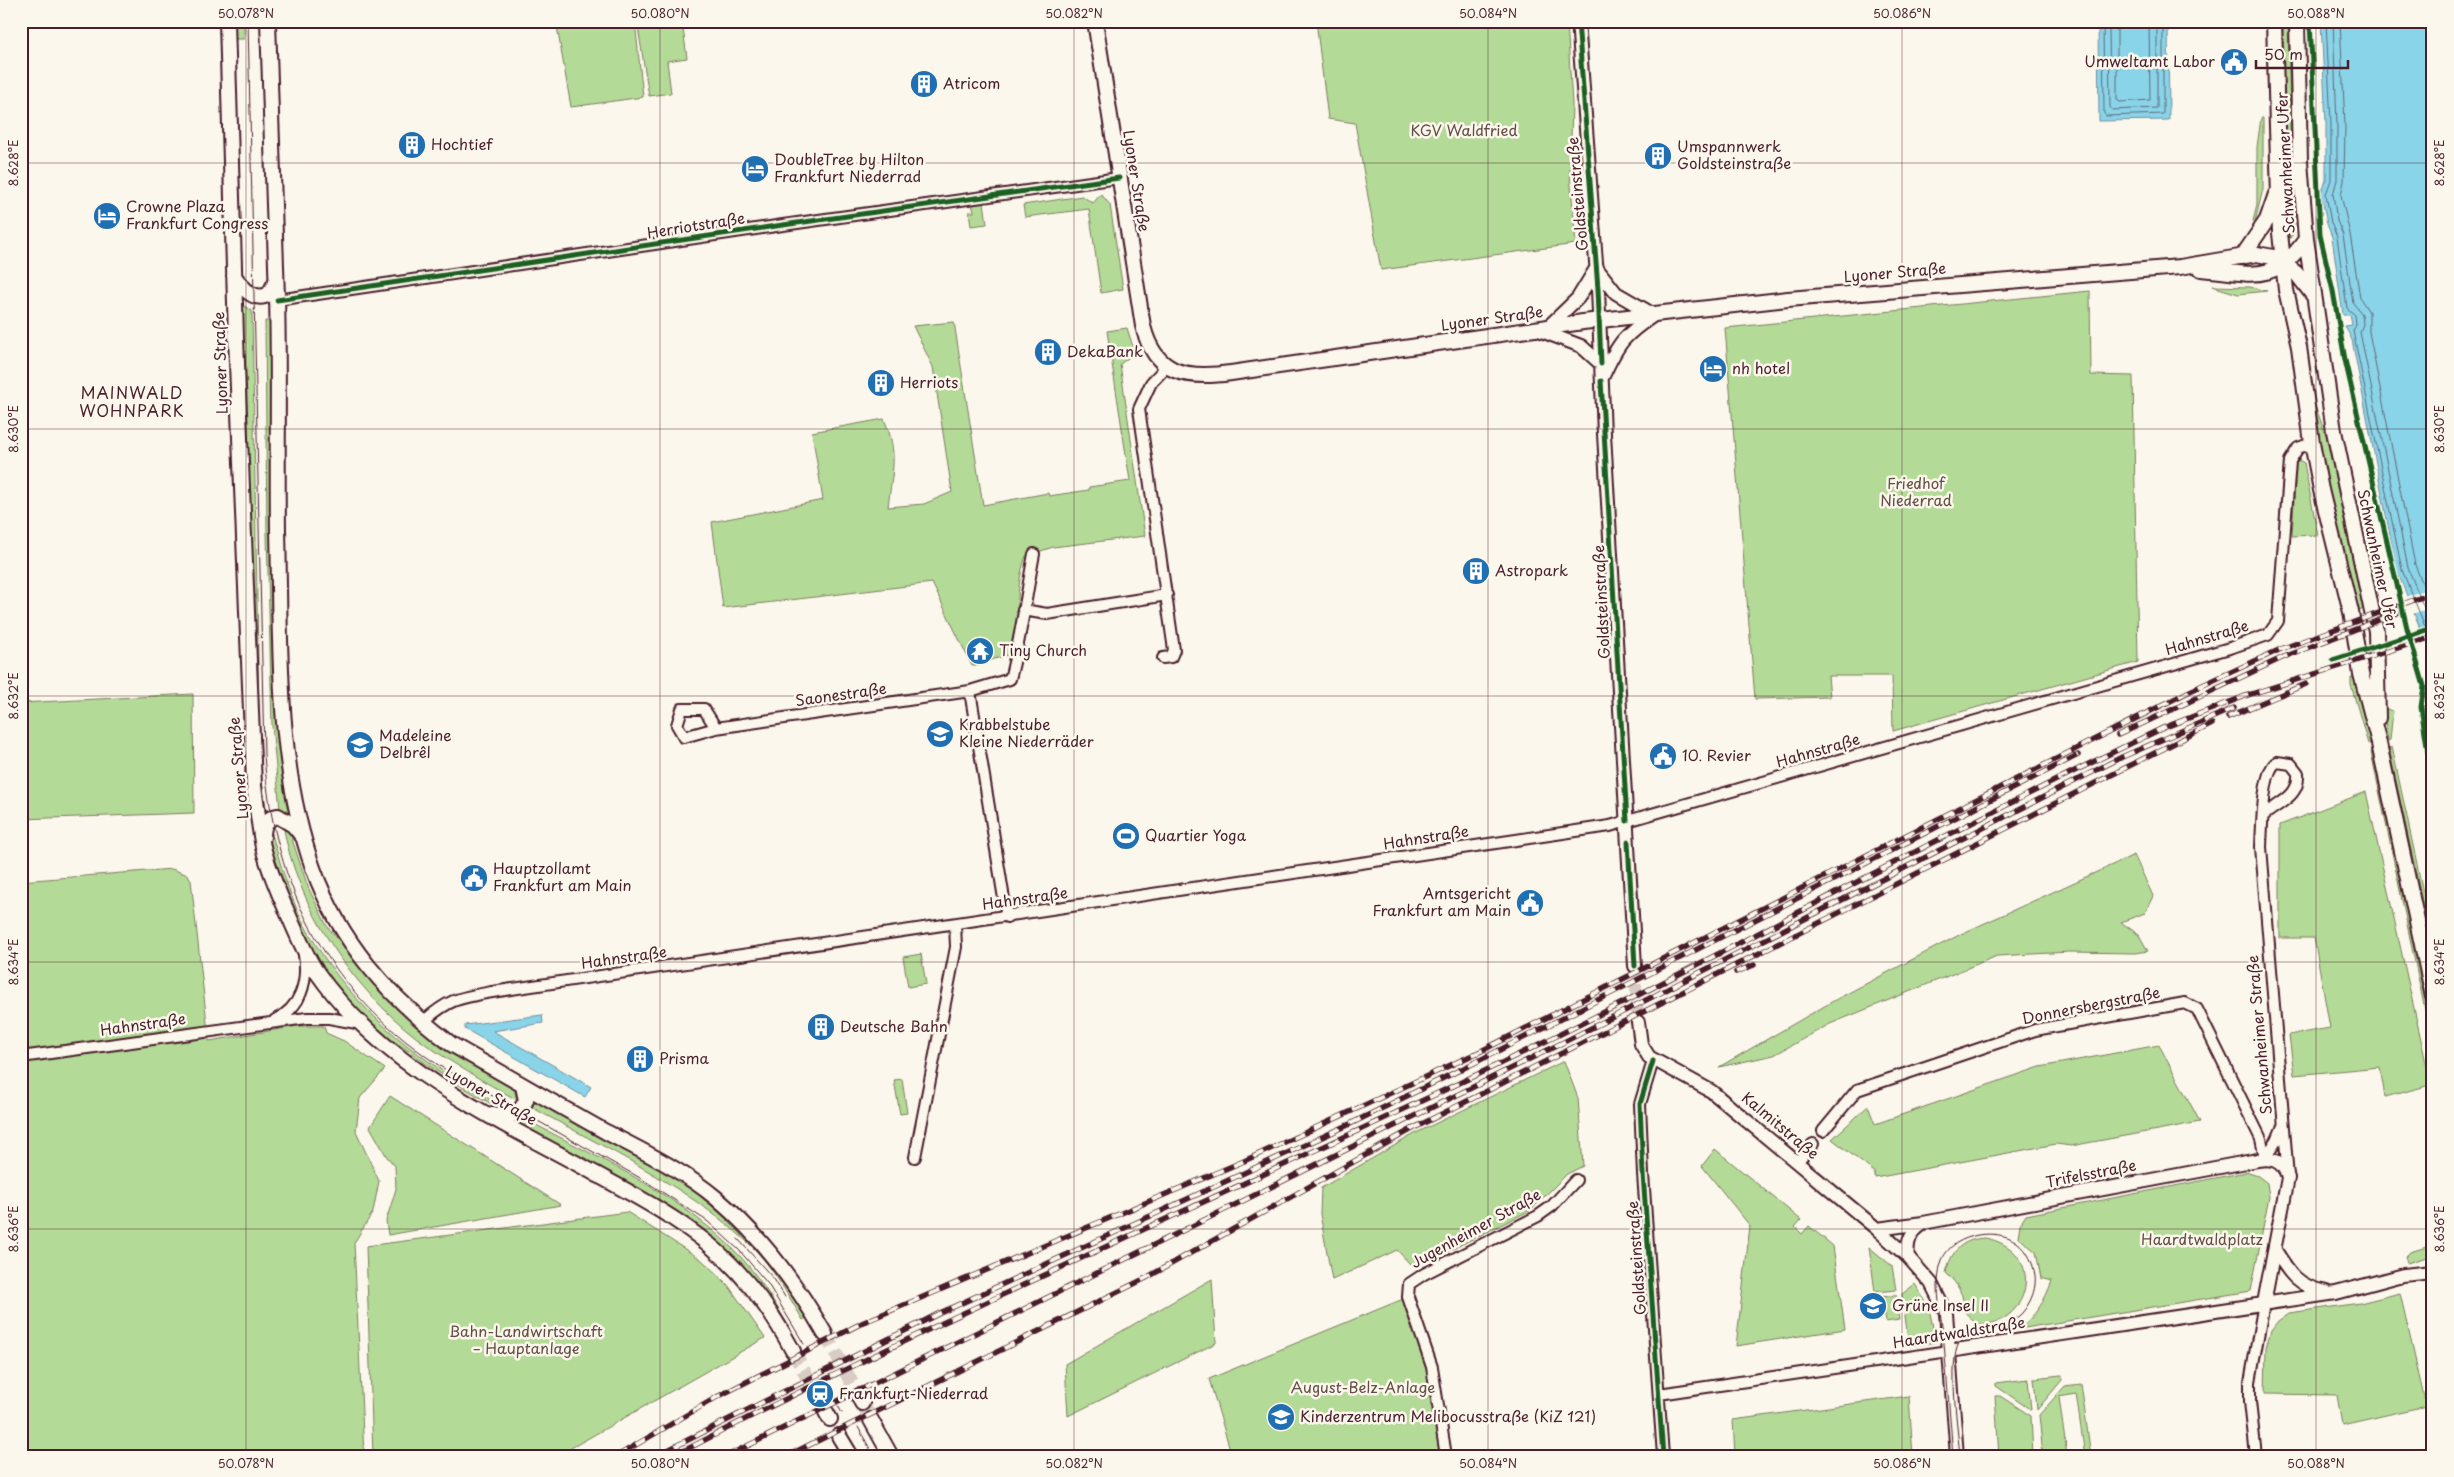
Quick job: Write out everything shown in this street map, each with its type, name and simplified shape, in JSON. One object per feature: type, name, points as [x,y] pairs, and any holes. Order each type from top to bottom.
[{"type":"main road","name":"Lyoner Straße","points":[[227,21],[234,276],[254,786],[264,848],[282,902],[303,949],[330,989],[362,1024],[405,1062],[432,1081],[652,1205],[713,1246],[749,1282],[793,1351]]},
{"type":"main road","name":"Lyoner Straße","points":[[268,21],[277,300],[276,444],[283,701],[292,786],[306,842],[328,902],[358,954],[389,992],[422,1022],[451,1044],[523,1086],[675,1169],[717,1199],[747,1227],[778,1263],[807,1302],[825,1334]]},
{"type":"main road","name":"Lyoner Straße","points":[[1096,21],[1119,178],[1148,343],[1154,355],[1167,366],[1189,374],[1219,375],[1542,328],[1816,296],[2180,267],[2266,255],[2283,263]]},
{"type":"main road","name":"Schwanheimer Ufer","points":[[2274,21],[2279,186],[2286,290],[2300,347],[2312,443],[2326,511],[2351,612],[2361,674],[2378,738]]},
{"type":"main road","name":"Schwanheimer Ufer","points":[[2297,21],[2300,161],[2306,239],[2334,431],[2376,631],[2378,738]]},
{"type":"main road","points":[[2242,257],[2267,220],[2279,186]]},
{"type":"main road","points":[[2286,290],[2267,273],[2296,252],[2306,239]]},
{"type":"main road","points":[[2283,263],[2296,274],[2313,295]]},
{"type":"main road","name":"Lyoner Straße","points":[[2180,267],[2267,273]]},
{"type":"main road","points":[[234,276],[245,290],[261,296],[269,294],[276,280]]},
{"type":"main road","points":[[2378,738],[2433,996]]},
{"type":"main road","points":[[264,848],[264,825],[271,817],[278,816],[293,825],[306,842]]},
{"type":"main road","points":[[489,1114],[503,1116],[516,1114],[526,1100],[523,1086]]},
{"type":"main road","points":[[871,1420],[888,1450]]},
{"type":"main road","points":[[839,1436],[851,1456]]},
{"type":"street","name":"Goldsteinstraße","points":[[1578,21],[1597,268],[1601,381],[1635,966]]},
{"type":"street","name":"Herriotstraße","points":[[277,300],[1119,178]]},
{"type":"street","points":[[1601,364],[1581,346],[1542,328],[1572,306],[1597,268],[1616,293],[1654,315],[1630,331],[1621,340],[1601,381]]},
{"type":"street","points":[[1163,658],[1170,657],[1174,650],[1140,408],[1151,383],[1167,366]]},
{"type":"street","name":"Hahnstraße","points":[[422,1022],[446,1002],[458,998],[1610,826],[2224,650],[2268,635],[2278,621],[2290,461],[2295,451],[2312,443]]},
{"type":"street","name":"Saonestraße","points":[[716,728],[970,691],[1010,679],[1020,642],[1023,610],[1034,554]]},
{"type":"street","points":[[1023,610],[1047,614],[1167,595]]},
{"type":"street","points":[[970,691],[1007,917]]},
{"type":"street","name":"Schwanheimer Straße","points":[[2256,1456],[2250,1382],[2288,1178],[2260,847],[2263,816],[2268,771],[2277,762],[2291,764],[2298,773],[2297,788],[2294,794],[2263,816]]},
{"type":"street","points":[[915,1157],[956,947],[955,924]]},
{"type":"street","name":"Hahnstraße","points":[[269,1023],[286,1014],[300,997],[306,975],[303,949]]},
{"type":"street","name":"Donnersbergstraße","points":[[1823,1131],[1857,1090],[2036,1030],[2185,1002],[2197,1010],[2261,1139],[2265,1158]]},
{"type":"street","name":"Hahnstraße","points":[[21,1057],[269,1023],[324,1018],[362,1024]]},
{"type":"street","points":[[1638,1022],[1643,1048],[1653,1061]]},
{"type":"street","name":"Goldsteinstraße","points":[[1653,1061],[1640,1104],[1643,1174],[1663,1456]]},
{"type":"street","name":"Kalmitstraße","points":[[1653,1061],[1711,1091],[1877,1229]]},
{"type":"street","points":[[2284,1120],[2281,1133],[2265,1158],[2273,1159],[2282,1164],[2288,1178]]},
{"type":"street","points":[[1797,1162],[1813,1144]]},
{"type":"street","name":"Trifelsstraße","points":[[1877,1229],[1923,1223],[2265,1158]]},
{"type":"street","name":"Jugenheimer Straße","points":[[1446,1456],[1432,1367],[1408,1297],[1409,1284],[1424,1274],[1538,1216],[1552,1206],[1576,1180]]},
{"type":"street","points":[[1908,1257],[1907,1243],[1910,1236],[1923,1223]]},
{"type":"street","points":[[1877,1229],[1908,1257],[1930,1283],[1943,1306],[1949,1352],[1957,1456]]},
{"type":"street","points":[[2275,1250],[2299,1282],[2316,1290],[2336,1293]]},
{"type":"street","name":"Haardtwaldstraße","points":[[1659,1394],[2336,1293],[2431,1270]]},
{"type":"green space","points":[[233,21],[244,21],[244,39],[233,39]]},
{"type":"green space","points":[[556,21],[635,21],[643,97],[571,107]]},
{"type":"green space","points":[[637,21],[682,21],[687,58],[667,61],[671,93],[649,96]]},
{"type":"green space","name":"KGV Waldfried","points":[[1316,21],[1567,21],[1572,104],[1570,174],[1576,244],[1381,270],[1355,123],[1328,119]]},
{"type":"green space","points":[[2283,21],[2288,21],[2291,171],[2295,221],[2293,234],[2285,245]]},
{"type":"green space","points":[[2261,118],[2263,118],[2263,189],[2255,222],[2253,221],[2257,205],[2257,147]]},
{"type":"green space","points":[[1101,194],[1110,205],[1123,289],[1101,293],[1089,209],[1025,217],[1023,205],[1082,196],[1093,203]]},
{"type":"green space","points":[[984,202],[987,224],[971,226],[969,212],[974,212],[972,204]]},
{"type":"green space","points":[[2212,286],[2250,287],[2267,291],[2238,294]]},
{"type":"green space","name":"Friedhof Niederrad","points":[[2090,291],[2091,375],[2133,376],[2138,662],[1893,731],[1892,676],[1828,676],[1830,697],[1755,699],[1725,328]]},
{"type":"green space","points":[[241,304],[252,311],[259,714],[262,782],[267,813],[263,815],[259,783]]},
{"type":"green space","points":[[265,321],[271,321],[271,481],[276,681],[292,813],[280,810],[272,725],[267,534]]},
{"type":"green space","points":[[954,322],[983,505],[1048,493],[1049,496],[1089,490],[1089,487],[1130,481],[1107,331],[1127,328],[1135,353],[1120,364],[1145,536],[1053,547],[1026,556],[1020,579],[1017,652],[972,666],[932,583],[723,608],[712,522],[823,500],[812,432],[884,419],[892,442],[893,452],[888,507],[924,504],[952,492],[933,367],[913,326]]},
{"type":"green space","points":[[2310,379],[2314,403],[2326,435],[2363,609],[2356,613],[2320,462]]},
{"type":"green space","points":[[2299,460],[2304,463],[2318,535],[2292,536],[2296,464]]},
{"type":"green space","points":[[2355,677],[2372,743],[2368,744],[2351,685],[2351,678]]},
{"type":"green space","points":[[193,694],[194,813],[21,819],[21,703]]},
{"type":"green space","points":[[2383,708],[2393,711],[2390,740],[2388,741]]},
{"type":"green space","points":[[2392,747],[2433,939],[2433,952],[2389,748]]},
{"type":"green space","points":[[2374,751],[2429,1020],[2433,1063],[2426,1015],[2371,752]]},
{"type":"green space","points":[[2366,792],[2431,1085],[2385,1097],[2380,1067],[2294,1075],[2289,1035],[2330,1028],[2314,938],[2280,938],[2280,825]]},
{"type":"green space","points":[[283,825],[289,830],[308,887],[327,926],[390,1002],[432,1039],[514,1088],[517,1100],[429,1047],[393,1018],[371,995],[331,944],[314,915],[290,856]]},
{"type":"green space","points":[[270,827],[296,908],[327,962],[348,989],[395,1036],[449,1075],[508,1109],[500,1109],[431,1067],[371,1025],[348,1004],[314,954],[287,898],[269,847],[268,833]]},
{"type":"green space","points":[[2134,855],[2153,896],[2145,913],[2121,922],[2139,935],[2148,951],[2136,953],[2069,952],[1997,956],[1830,1024],[1774,1055],[1719,1067],[1835,1000],[1961,934]]},
{"type":"green space","points":[[172,869],[188,875],[191,880],[209,1041],[298,1026],[324,1026],[326,1033],[344,1041],[385,1069],[360,1098],[356,1131],[379,1181],[373,1212],[354,1243],[364,1456],[21,1456],[21,881]]},
{"type":"green space","points":[[921,954],[926,984],[908,987],[903,957]]},
{"type":"green space","points":[[2159,1045],[2200,1122],[2071,1146],[2056,1144],[1875,1178],[1874,1172],[1832,1139],[1868,1106],[1875,1124],[2040,1067]]},
{"type":"green space","points":[[1564,1061],[1578,1098],[1583,1166],[1567,1174],[1531,1210],[1420,1265],[1410,1264],[1397,1250],[1332,1280],[1320,1214],[1321,1188],[1418,1132]]},
{"type":"green space","points":[[902,1079],[907,1113],[900,1114],[894,1080]]},
{"type":"green space","points":[[390,1096],[561,1205],[388,1235],[386,1221],[396,1189],[395,1166],[387,1157],[370,1127]]},
{"type":"green space","points":[[533,1098],[653,1163],[691,1187],[729,1219],[763,1256],[808,1317],[803,1320],[762,1258],[745,1240],[721,1220],[670,1184],[533,1108]]},
{"type":"green space","points":[[523,1118],[632,1176],[685,1209],[732,1248],[749,1266],[790,1328],[785,1331],[756,1283],[730,1253],[705,1232],[670,1208],[507,1119],[519,1120]]},
{"type":"green space","points":[[1715,1149],[1801,1220],[1795,1227],[1802,1234],[1809,1226],[1833,1246],[1845,1329],[1736,1346],[1750,1226],[1702,1166]]},
{"type":"green space","name":"Haardtwaldplatz","points":[[2246,1172],[2258,1176],[2267,1183],[2269,1197],[2251,1291],[2018,1329],[2039,1308],[2052,1281],[2041,1278],[2036,1252],[2018,1237],[2020,1224],[2026,1215]]},
{"type":"green space","name":"Bahn-Landwirtschaft – Hauptanlage","points":[[627,1212],[702,1260],[728,1285],[765,1338],[557,1456],[373,1456],[366,1246]]},
{"type":"green space","points":[[1985,1238],[2005,1245],[2018,1257],[2025,1272],[2025,1288],[2019,1303],[2009,1315],[1994,1323],[1976,1324],[1964,1311],[1960,1290],[1946,1273],[1951,1258],[1959,1248],[1970,1241]]},
{"type":"green space","points":[[2433,1245],[2433,1250],[2429,1252],[2430,1256],[2407,1263],[2405,1257],[2410,1252]]},
{"type":"green space","points":[[1869,1247],[1892,1266],[1896,1290],[1875,1292]]},
{"type":"green space","points":[[1212,1279],[1216,1343],[1068,1416],[1065,1364]]},
{"type":"green space","points":[[1915,1284],[1929,1308],[1936,1342],[1909,1346],[1902,1294]]},
{"type":"green space","points":[[2400,1293],[2426,1406],[2342,1425],[2337,1395],[2265,1394],[2266,1347],[2271,1330],[2278,1321],[2289,1313],[2360,1303]]},
{"type":"green space","points":[[1896,1295],[1899,1320],[1886,1322],[1882,1297]]},
{"type":"green space","name":"August-Belz-Anlage","points":[[1408,1297],[1442,1418],[1445,1456],[1232,1456],[1209,1379]]},
{"type":"green space","points":[[2061,1375],[2062,1380],[2037,1410],[2034,1378]]},
{"type":"green space","points":[[2028,1379],[2031,1410],[1996,1386],[1996,1383]]},
{"type":"green space","points":[[2081,1384],[2091,1456],[2085,1456],[2076,1394],[2059,1397],[2067,1456],[2043,1456],[2039,1415],[2065,1386]]},
{"type":"green space","points":[[1909,1396],[1913,1456],[1735,1456],[1733,1420]]},
{"type":"green space","points":[[1995,1396],[2000,1396],[2031,1416],[2033,1456],[1999,1456]]},
{"type":"water","points":[[2098,21],[2168,21],[2169,120],[2099,121]]},
{"type":"water","points":[[2321,21],[2433,21],[2433,660],[2397,571],[2352,340],[2345,326],[2352,325],[2350,315],[2343,315],[2332,237],[2327,224],[2321,193],[2326,180],[2326,124]]},
{"type":"water","points":[[542,1015],[543,1023],[493,1031],[591,1087],[585,1097],[465,1029],[465,1025]]},
{"type":"pier","points":[[2433,587],[2433,607],[2412,614],[2405,597]]},
{"type":"pier","points":[[2433,625],[2433,648],[2426,650],[2418,629]]},
{"type":"tunnel","points":[[1635,966],[1638,1022]]},
{"type":"tunnel","points":[[825,1334],[859,1396]]},
{"type":"tunnel","points":[[793,1351],[826,1412]]},
{"type":"tunnel","points":[[862,1403],[871,1420]]},
{"type":"tram line","points":[[248,21],[264,755],[270,805],[280,851],[295,895],[315,936],[340,973],[370,1008],[405,1041],[446,1070],[642,1179],[707,1221],[739,1250],[768,1284],[804,1344]]},
{"type":"tram line","points":[[1953,1456],[1938,1290],[1939,1269],[1948,1250],[1957,1243],[1978,1235],[1999,1235],[2014,1240],[2027,1253],[2034,1271],[2033,1295],[2022,1313],[2013,1321],[1972,1332],[1959,1343],[1954,1365],[1954,1381],[1960,1456]]},
{"type":"tram line","points":[[738,1239],[774,1279],[785,1297]]},
{"type":"tram line","points":[[838,1406],[842,1413]]},
{"type":"tram line","points":[[858,1427],[874,1456]]},
{"type":"railway","points":[[617,1456],[717,1397],[864,1322],[1244,1161],[1481,1051],[2190,691],[2281,649],[2433,593]]},
{"type":"railway","points":[[2118,735],[2284,657],[2397,613]]},
{"type":"railway","points":[[674,1456],[971,1309],[1372,1124],[1559,1035],[2076,770],[2163,728],[2248,695],[2433,637]]},
{"type":"railway","points":[[2228,717],[2306,684]]},
{"type":"railway","points":[[727,1456],[1554,1047],[2122,757],[2234,708]]},
{"type":"railway","points":[[787,1456],[1146,1278],[1414,1128],[2212,724]]},
{"type":"railway","points":[[656,1456],[940,1313],[1346,1126],[1480,1060],[2078,755]]},
{"type":"railway","points":[[1736,972],[1754,965]]},
{"type":"cycle path","points":[[1578,21],[1598,289],[1601,364]]},
{"type":"cycle path","points":[[2310,21],[2320,235],[2333,291],[2345,360],[2407,628],[2424,686],[2421,707],[2433,784]]},
{"type":"cycle path","points":[[277,300],[783,225],[1119,178]]},
{"type":"cycle path","points":[[1601,381],[1627,821]]},
{"type":"cycle path","points":[[2333,660],[2433,628]]},
{"type":"cycle path","points":[[1628,842],[1635,966]]},
{"type":"cycle path","points":[[1653,1061],[1640,1104],[1643,1174],[1663,1456]]},
{"type":"place","name":"Umweltamt Labor","points":[[2234,62]]},
{"type":"place","name":"Atricom","points":[[924,84]]},
{"type":"place","name":"Hochtief","points":[[412,145]]},
{"type":"place","name":"Umspannwerk Goldsteinstraße","points":[[1658,156]]},
{"type":"place","name":"DoubleTree by Hilton Frankfurt Niederrad","points":[[755,169]]},
{"type":"place","name":"Crowne Plaza Frankfurt Congress","points":[[107,216]]},
{"type":"place","name":"DekaBank","points":[[1048,352]]},
{"type":"place","name":"nh hotel","points":[[1713,369]]},
{"type":"place","name":"Herriots","points":[[881,383]]},
{"type":"place","name":"Astropark","points":[[1476,571]]},
{"type":"place","name":"Tiny Church","points":[[980,651]]},
{"type":"place","name":"Krabbelstube Kleine Niederräder","points":[[940,734]]},
{"type":"place","name":"Madeleine Delbrêl","points":[[360,745]]},
{"type":"place","name":"10. Revier","points":[[1663,756]]},
{"type":"place","name":"Quartier Yoga","points":[[1126,836]]},
{"type":"place","name":"Hauptzollamt Frankfurt am Main","points":[[474,878]]},
{"type":"place","name":"Amtsgericht Frankfurt am Main","points":[[1530,903]]},
{"type":"place","name":"Deutsche Bahn","points":[[821,1027]]},
{"type":"place","name":"Prisma","points":[[640,1059]]},
{"type":"place","name":"Grüne Insel II","points":[[1873,1306]]},
{"type":"place","name":"Frankfurt-Niederrad","points":[[820,1394]]},
{"type":"place","name":"Kinderzentrum Melibocusstraße (KiZ 121)","points":[[1281,1417]]},
{"type":"district","name":"MAINWALD WOHNPARK","points":[[132,402]]}]
